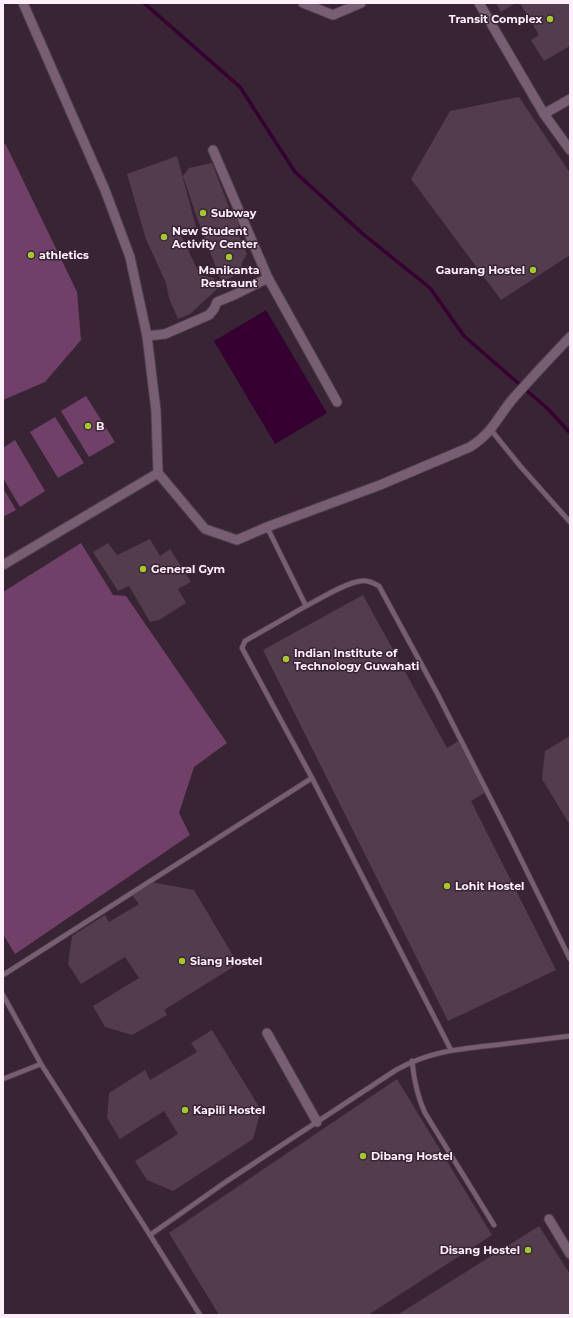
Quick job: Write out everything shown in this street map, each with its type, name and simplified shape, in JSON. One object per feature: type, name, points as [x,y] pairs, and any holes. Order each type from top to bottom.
[{"type":"street","points":[[23,3],[105,190],[130,258],[147,336],[156,411],[158,474],[205,529],[237,540],[267,527],[380,485],[470,447],[482,440],[533,375],[570,337]]},
{"type":"street","points":[[302,3],[333,15],[362,3]]},
{"type":"street","points":[[479,3],[544,114],[570,150]]},
{"type":"street","points":[[544,114],[570,99]]},
{"type":"street","points":[[213,150],[268,278],[337,402]]},
{"type":"street","points":[[147,336],[164,334],[210,315],[217,302],[268,278]]},
{"type":"street","points":[[3,565],[158,474]]},
{"type":"street","points":[[267,1033],[316,1122]]},
{"type":"street","points":[[549,1219],[570,1254]]},
{"type":"lane","points":[[491,430],[521,467],[570,522]]},
{"type":"lane","points":[[267,527],[306,606]]},
{"type":"lane","points":[[451,1050],[312,778],[242,648],[245,641],[306,606],[352,583],[362,581],[370,582],[379,586],[437,693],[570,959]]},
{"type":"lane","points":[[3,975],[312,778]]},
{"type":"lane","points":[[3,995],[41,1064],[200,1315]]},
{"type":"lane","points":[[150,1234],[316,1122],[412,1061],[451,1050],[570,1036]]},
{"type":"lane","points":[[412,1061],[414,1083],[425,1113],[494,1225]]},
{"type":"lane","points":[[3,1079],[41,1064]]},
{"type":"shaded area","name":"athletics","points":[[3,143],[6,145],[77,292],[81,340],[45,382],[3,400]]},
{"type":"shaded area","points":[[266,310],[327,413],[275,444],[214,341]]},
{"type":"shaded area","name":"B","points":[[86,396],[115,442],[89,457],[61,411]]},
{"type":"shaded area","points":[[55,417],[84,463],[58,478],[30,432]]},
{"type":"shaded area","points":[[15,440],[45,491],[20,507],[3,478],[3,448]]},
{"type":"shaded area","points":[[3,488],[16,510],[3,517]]},
{"type":"shaded area","points":[[81,543],[113,595],[126,596],[227,743],[194,767],[179,813],[190,835],[15,954],[3,934],[3,592]]},
{"type":"building","name":"Transit Complex","points":[[496,3],[516,3],[501,12]]},
{"type":"building","name":"Transit Complex","points":[[520,3],[570,3],[570,46],[544,61],[531,40],[539,35]]},
{"type":"building","name":"Gaurang Hostel","points":[[519,97],[570,173],[570,255],[501,300],[411,179],[450,111]]},
{"type":"building","name":"New Student Activity Center","points":[[177,156],[196,227],[181,235],[200,275],[214,278],[217,289],[190,314],[178,319],[169,298],[166,283],[146,239],[127,174]]},
{"type":"building","points":[[212,163],[232,215],[237,218],[240,225],[236,229],[247,254],[242,262],[241,272],[224,281],[220,278],[183,176],[189,168]]},
{"type":"building","name":"General Gym","points":[[150,539],[160,556],[170,549],[191,582],[178,589],[186,603],[159,620],[150,622],[129,586],[118,591],[93,552],[108,543],[117,555]]},
{"type":"building","name":"Lohit Hostel","points":[[363,595],[447,748],[460,740],[486,792],[471,801],[556,970],[448,1021],[263,650]]},
{"type":"building","points":[[570,736],[570,825],[542,779],[545,751]]},
{"type":"building","name":"Siang Hostel","points":[[151,882],[194,890],[238,964],[164,1010],[167,1015],[132,1035],[105,1027],[93,1006],[139,978],[125,957],[81,984],[68,964],[72,936],[105,915],[109,922],[139,904],[132,895]]},
{"type":"building","name":"Kapili Hostel","points":[[212,1030],[261,1110],[253,1139],[173,1191],[147,1180],[135,1161],[178,1134],[164,1111],[120,1139],[107,1118],[109,1093],[145,1070],[150,1080],[197,1052],[191,1043]]},
{"type":"building","name":"Dibang Hostel","points":[[397,1079],[492,1235],[368,1315],[219,1315],[169,1233]]},
{"type":"building","name":"Disang Hostel","points":[[539,1226],[570,1274],[570,1315],[397,1315]]},
{"type":"waterway","points":[[144,3],[240,87],[295,172],[363,234],[430,288],[464,336],[548,409],[570,433]]},
{"type":"place","name":"Transit Complex","points":[[550,19]]},
{"type":"place","name":"Subway","points":[[203,213]]},
{"type":"place","name":"New Student Activity Center","points":[[164,237]]},
{"type":"place","name":"athletics","points":[[31,255]]},
{"type":"place","name":"Manikanta Restraunt","points":[[229,257]]},
{"type":"place","name":"Gaurang Hostel","points":[[533,270]]},
{"type":"place","name":"B","points":[[88,426]]},
{"type":"place","name":"General Gym","points":[[143,569]]},
{"type":"place","name":"Indian Institute of Technology Guwahati","points":[[286,659]]},
{"type":"place","name":"Lohit Hostel","points":[[447,886]]},
{"type":"place","name":"Siang Hostel","points":[[182,961]]},
{"type":"place","name":"Kapili Hostel","points":[[185,1110]]},
{"type":"place","name":"Dibang Hostel","points":[[363,1156]]},
{"type":"place","name":"Disang Hostel","points":[[528,1250]]}]
